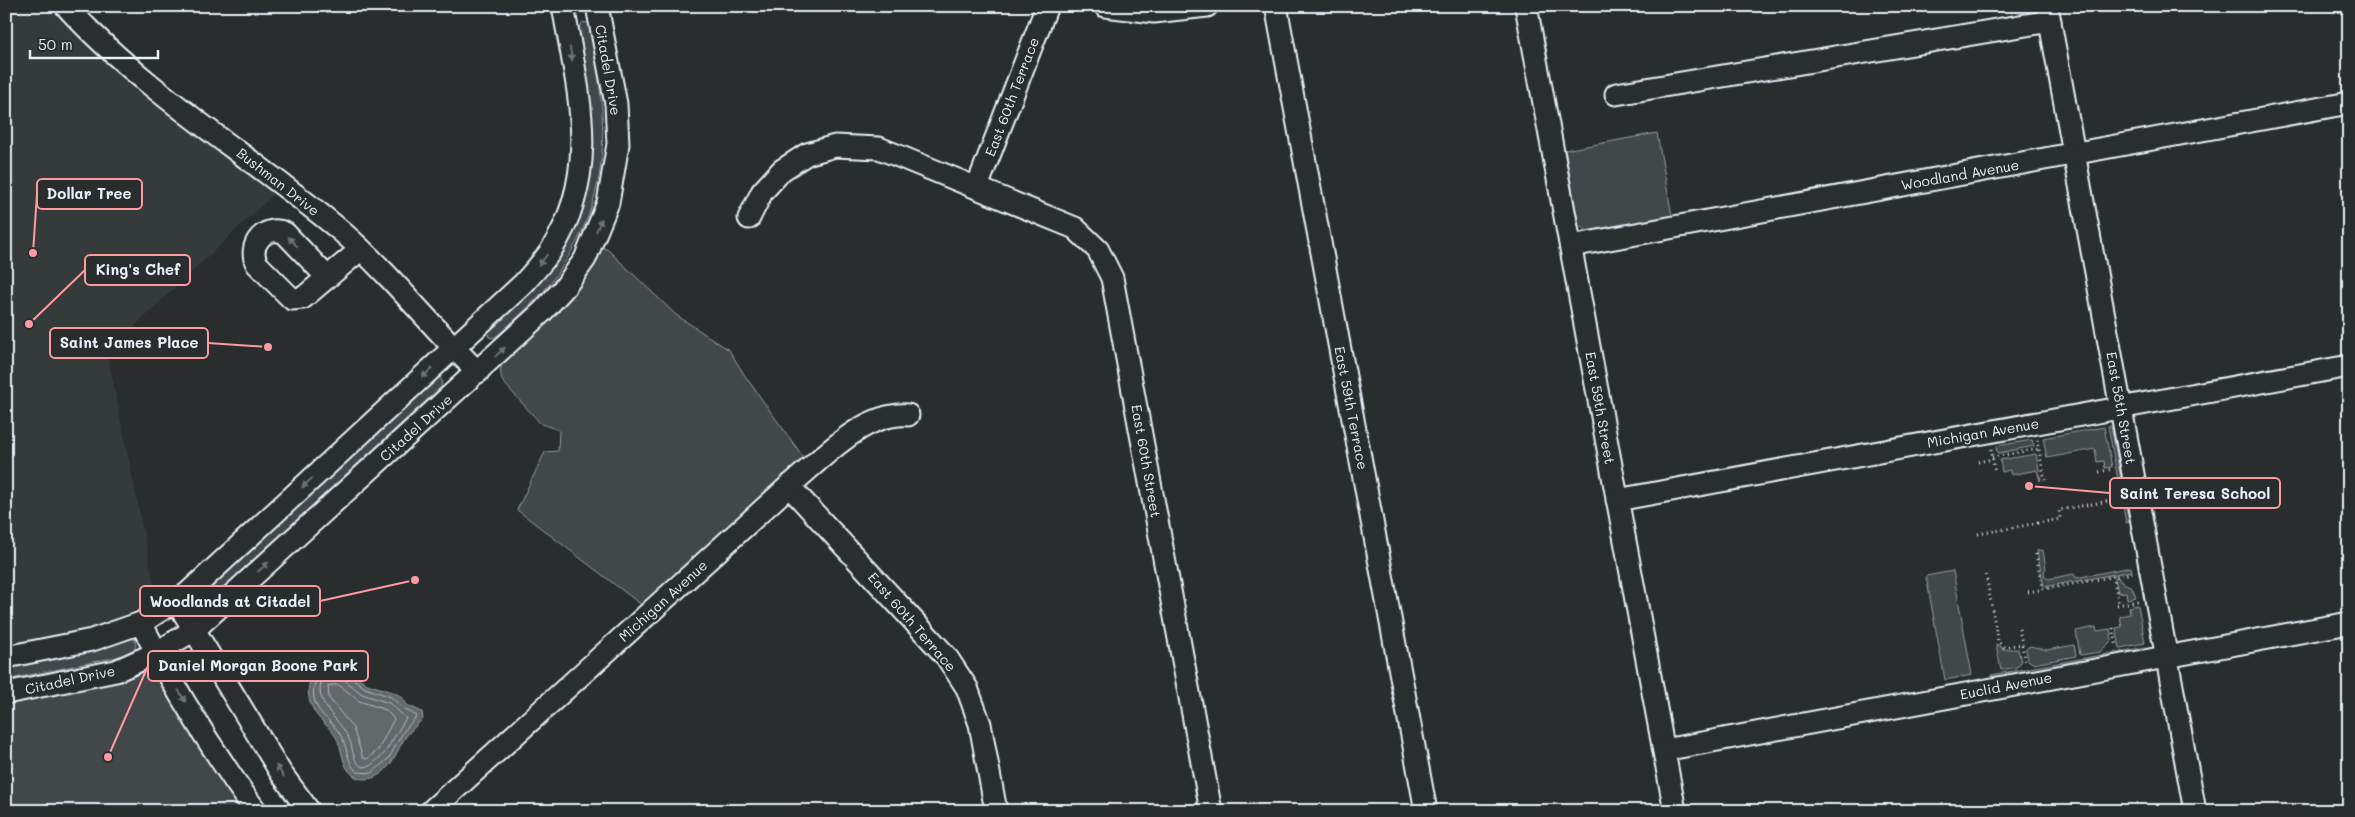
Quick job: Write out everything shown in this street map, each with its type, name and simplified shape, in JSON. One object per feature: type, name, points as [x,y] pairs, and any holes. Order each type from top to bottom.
[{"type":"street","name":"Bushman Drive","points":[[66,6],[104,45],[180,110],[276,178],[342,233],[403,292],[453,348],[478,372]]},
{"type":"street","points":[[6,657],[92,640],[141,623],[188,593],[523,284],[550,252],[572,207],[583,152],[582,116],[563,6]]},
{"type":"street","name":"Citadel Drive","points":[[6,694],[116,671],[156,653],[194,630],[478,372],[542,312],[565,287],[585,258],[608,203],[618,144],[616,104],[597,6]]},
{"type":"street","name":"East 60th Terrace","points":[[978,187],[1047,6]]},
{"type":"street","points":[[1105,6],[1154,12],[1207,6]]},
{"type":"street","name":"East 59th Terrace","points":[[1276,6],[1426,811]]},
{"type":"street","name":"East 59th Street","points":[[1526,6],[1675,811]]},
{"type":"street","points":[[1616,94],[2048,14]]},
{"type":"street","name":"East 58th Street","points":[[2048,14],[2195,811]]},
{"type":"street","name":"Woodland Avenue","points":[[1570,246],[2349,103]]},
{"type":"street","points":[[749,218],[762,192],[782,170],[807,154],[835,146],[879,148],[978,187]]},
{"type":"street","name":"East 60th Street","points":[[978,187],[1075,228],[1098,250],[1112,278],[1211,811]]},
{"type":"street","points":[[326,277],[341,268],[360,250]]},
{"type":"street","name":"Michigan Avenue","points":[[1617,500],[2349,366]]},
{"type":"street","name":"Michigan Avenue","points":[[431,811],[789,486],[851,435],[864,427],[879,419],[897,415],[908,416]]},
{"type":"street","name":"East 60th Terrace","points":[[789,486],[946,656],[967,688],[980,724],[996,811]]},
{"type":"street","points":[[176,600],[281,773],[309,811]]},
{"type":"street","points":[[141,623],[156,653],[230,776],[256,811]]},
{"type":"street","name":"Euclid Avenue","points":[[1664,750],[2349,623]]},
{"type":"path","points":[[2037,437],[2044,480]]},
{"type":"path","points":[[1990,446],[1995,473]]},
{"type":"path","points":[[1978,462],[2039,449]]},
{"type":"path","points":[[2099,472],[2112,470]]},
{"type":"path","points":[[1978,534],[2060,519],[2059,510],[2120,499]]},
{"type":"path","points":[[2036,554],[2043,590]]},
{"type":"path","points":[[2028,592],[2134,573]]},
{"type":"path","points":[[1986,575],[1998,642],[2004,647],[2022,644]]},
{"type":"path","points":[[2114,576],[2118,605],[2139,601]]},
{"type":"path","points":[[2113,628],[2118,650]]},
{"type":"path","points":[[2019,629],[2026,667]]},
{"type":"shaded area","points":[[6,6],[50,6],[76,35],[120,75],[276,192],[107,352],[157,599],[102,626],[6,646]]},
{"type":"shaded area","points":[[583,22],[588,23],[591,28],[601,94],[603,125],[602,155],[589,214],[576,243],[544,291],[498,335],[493,338],[489,337],[487,332],[489,327],[533,285],[591,132],[590,97],[577,30]]},
{"type":"shaded area","points":[[1657,133],[1672,216],[1588,231],[1579,226],[1565,150]]},
{"type":"shaded area","points":[[599,246],[608,250],[676,315],[729,350],[745,376],[804,458],[643,606],[517,510],[545,452],[558,451],[559,430],[541,424],[503,382],[501,366]]},
{"type":"shaded area","points":[[436,377],[440,377],[442,381],[441,387],[202,607],[196,610],[192,608],[190,604],[193,599]]},
{"type":"shaded area","points":[[2108,426],[2111,426],[2129,522],[2126,523]]},
{"type":"shaded area","points":[[2104,427],[2112,467],[2105,468],[2104,461],[2097,462],[2095,449],[2047,458],[2043,438]]},
{"type":"shaded area","points":[[2032,440],[2034,446],[1999,453],[1996,450],[1997,446]]},
{"type":"shaded area","points":[[2036,454],[2040,481],[2037,470],[2011,475],[2010,470],[2002,472],[2000,460]]},
{"type":"shaded area","points":[[2043,550],[2046,569],[2044,571],[2045,577],[2048,579],[2074,574],[2076,578],[2131,567],[2132,571],[2044,587],[2037,551]]},
{"type":"shaded area","points":[[1953,571],[1972,675],[1945,680],[1926,576]]},
{"type":"shaded area","points":[[2118,577],[2121,582],[2132,587],[2136,597],[2127,599],[2126,592],[2118,593],[2115,578]]},
{"type":"shaded area","points":[[2138,605],[2145,643],[2120,648],[2116,628],[2122,627],[2120,616],[2130,614],[2129,607]]},
{"type":"shaded area","points":[[2096,627],[2097,631],[2110,629],[2112,640],[2100,652],[2080,655],[2076,631]]},
{"type":"shaded area","points":[[131,638],[135,640],[136,646],[133,650],[117,657],[6,680],[6,667],[98,650]]},
{"type":"shaded area","points":[[1996,644],[2003,649],[2018,649],[2021,662],[2017,667],[2001,670]]},
{"type":"shaded area","points":[[2074,645],[2076,656],[2034,664],[2028,660],[2026,649],[2030,646],[2047,650]]},
{"type":"shaded area","points":[[2146,647],[2146,651],[1992,679],[1991,675]]},
{"type":"shaded area","points":[[152,668],[161,674],[243,811],[6,811],[6,701]]},
{"type":"water","points":[[329,665],[344,666],[367,684],[393,692],[402,697],[407,705],[422,712],[423,719],[407,735],[394,759],[386,769],[375,777],[360,779],[349,771],[336,737],[318,717],[312,707],[308,692],[311,679],[321,668]]},
{"type":"place","name":"Dollar Tree","points":[[33,253]]},
{"type":"place","name":"King's Chef","points":[[29,324]]},
{"type":"place","name":"Saint James Place","points":[[268,347]]},
{"type":"place","name":"Saint Teresa School","points":[[2029,486]]},
{"type":"place","name":"Woodlands at Citadel","points":[[415,580]]},
{"type":"place","name":"Daniel Morgan Boone Park","points":[[108,757]]}]
